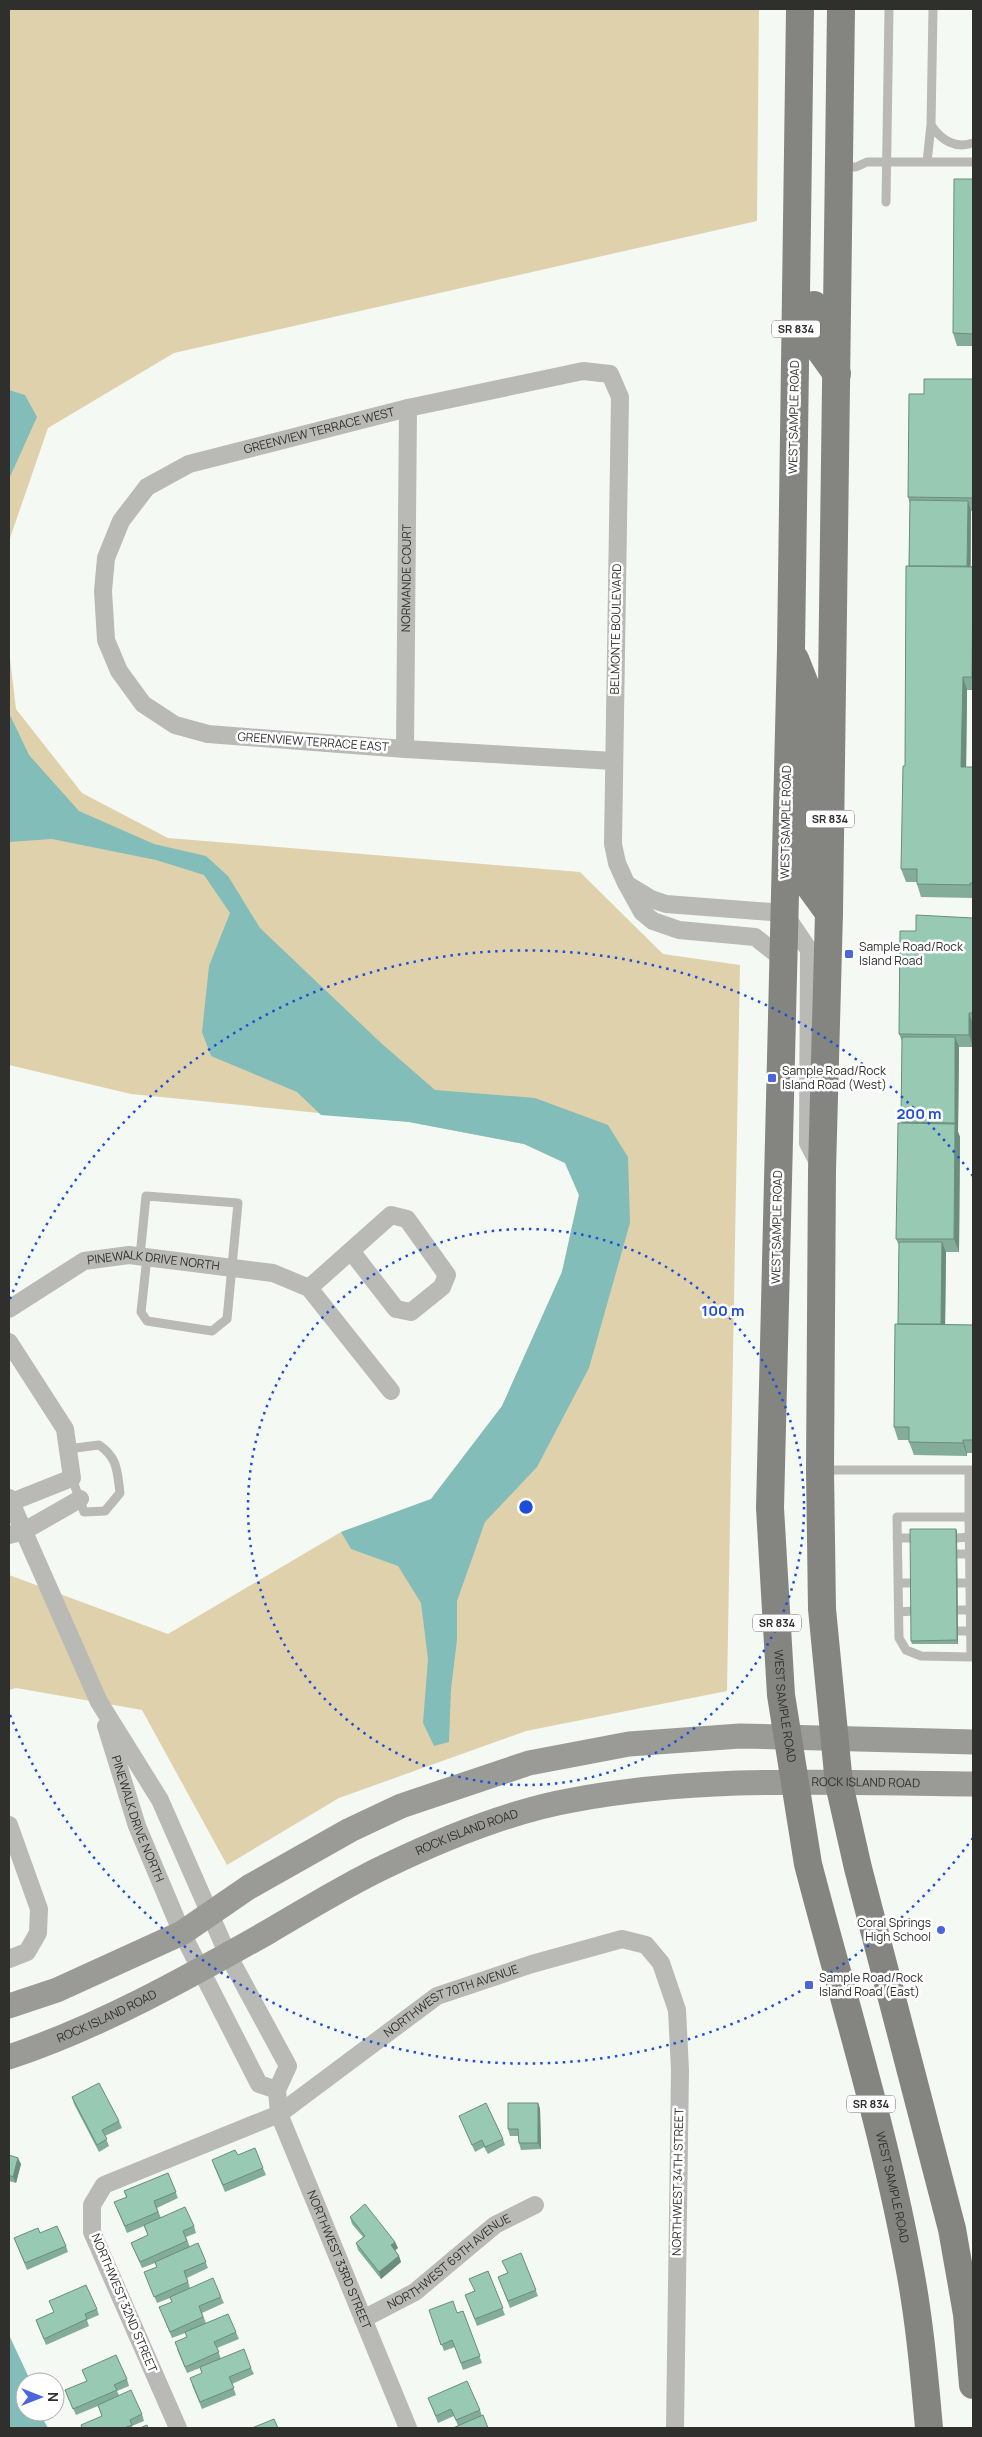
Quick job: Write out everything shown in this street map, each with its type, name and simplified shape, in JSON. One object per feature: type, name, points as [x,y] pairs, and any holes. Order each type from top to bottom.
[{"type":"main road","name":"WEST SAMPLE ROAD","points":[[800,9],[791,649],[770,1508],[781,1695],[789,1737],[794,1783],[808,1864],[888,2168],[909,2261],[929,2428]]},
{"type":"main road","name":"SR 834","points":[[841,9],[829,913],[822,1170],[820,1470],[822,1609],[833,1738],[839,1784],[854,1852],[952,2228],[967,2314],[973,2385]]},
{"type":"main road","points":[[797,242],[814,263],[814,342],[837,374]]},
{"type":"main road","points":[[791,649],[810,697],[805,880],[829,913]]},
{"type":"main road","points":[[9,2006],[56,1990],[182,1933],[211,1915],[249,1887],[350,1830],[401,1806],[522,1765],[563,1755],[629,1744],[724,1736],[973,1742]]},
{"type":"main road","name":"ROCK ISLAND ROAD","points":[[9,2057],[61,2040],[201,1970],[385,1866],[507,1817],[570,1800],[688,1785],[794,1783],[973,1784]]},
{"type":"street","name":"GREENVIEW TERRACE WEST","points":[[103,591],[106,558],[121,521],[147,487],[189,464],[408,408],[583,370],[610,374]]},
{"type":"street","name":"BELMONTE BOULEVARD","points":[[610,374],[620,398],[613,844],[617,863],[642,912],[653,921],[679,930],[756,937],[783,958]]},
{"type":"street","name":"NORMANDE COURT","points":[[405,749],[408,408]]},
{"type":"street","name":"GREENVIEW TERRACE EAST","points":[[103,591],[106,640],[119,672],[143,704],[175,725],[208,734],[405,749],[614,761]]},
{"type":"street","points":[[626,883],[651,899],[666,904],[784,913],[809,950],[808,1143],[822,1170]]},
{"type":"street","points":[[309,1288],[391,1215],[407,1220],[447,1275],[442,1288],[411,1312],[396,1308],[351,1251]]},
{"type":"street","name":"PINEWALK DRIVE NORTH","points":[[9,1309],[84,1261],[130,1255],[273,1273],[309,1288],[391,1391]]},
{"type":"street","points":[[9,1342],[64,1429],[72,1478]]},
{"type":"street","name":"PINEWALK DRIVE NORTH","points":[[72,1478],[9,1501],[16,1533],[99,1702],[160,1800],[228,1954]]},
{"type":"street","points":[[16,1533],[80,1499]]},
{"type":"street","name":"PINEWALK DRIVE NORTH","points":[[99,1702],[137,1826],[182,1933],[201,1970]]},
{"type":"street","points":[[9,1825],[39,1909],[38,1933],[27,1952],[9,1959]]},
{"type":"street","name":"NORTHWEST 70TH AVENUE","points":[[280,2114],[437,1996],[532,1964],[622,1939],[646,1945]]},
{"type":"street","name":"NORTHWEST 34TH STREET","points":[[646,1945],[661,1963],[677,2010],[680,2070],[675,2428]]},
{"type":"street","points":[[201,1970],[259,2084],[277,2090],[288,2066],[228,1954]]},
{"type":"street","name":"NORTHWEST 33RD STREET","points":[[277,2090],[280,2114],[408,2428]]},
{"type":"street","name":"NORTHWEST 32ND STREET","points":[[178,2428],[92,2232],[92,2206],[104,2185],[280,2114]]},
{"type":"street","name":"NORTHWEST 69TH AVENUE","points":[[363,2319],[415,2292],[495,2225],[535,2206]]},
{"type":"lane","points":[[886,202],[889,9]]},
{"type":"lane","points":[[927,162],[931,125],[933,9]]},
{"type":"lane","points":[[931,125],[938,135],[946,141],[956,145],[973,143]]},
{"type":"lane","points":[[840,167],[856,167],[867,162],[973,162]]},
{"type":"lane","points":[[146,1196],[238,1203],[233,1268],[227,1319],[212,1331],[147,1321],[141,1312],[146,1196]]},
{"type":"lane","points":[[67,1449],[99,1445],[112,1454],[117,1470],[120,1493],[105,1511],[84,1512],[72,1478]]},
{"type":"lane","points":[[820,1470],[971,1470],[971,1517],[970,1537],[970,1631],[972,1657],[921,1656],[906,1650],[899,1638],[902,1632],[898,1583],[901,1555],[897,1538],[897,1517],[971,1517]]},
{"type":"lane","points":[[957,1538],[970,1537]]},
{"type":"lane","points":[[897,1538],[911,1538]]},
{"type":"lane","points":[[957,1554],[970,1554]]},
{"type":"lane","points":[[958,1582],[970,1582]]},
{"type":"lane","points":[[898,1583],[912,1583]]},
{"type":"lane","points":[[958,1610],[970,1610]]},
{"type":"lane","points":[[899,1612],[912,1611]]},
{"type":"lane","points":[[958,1631],[970,1631]]},
{"type":"shaded area","points":[[9,9],[759,9],[757,221],[174,353],[48,428],[9,541]]},
{"type":"shaded area","points":[[9,650],[16,709],[82,793],[168,838],[580,872],[663,954],[740,965],[727,1691],[526,1731],[339,1798],[227,1865],[142,1710],[16,1688],[9,1690],[9,1575],[168,1634],[341,1532],[431,1499],[502,1406],[562,1272],[579,1195],[565,1163],[524,1144],[409,1122],[131,1094],[9,1065]]},
{"type":"water","points":[[9,390],[25,395],[37,417],[9,479]]},
{"type":"water","points":[[9,713],[29,755],[79,811],[154,844],[206,856],[228,876],[260,928],[381,1043],[435,1090],[535,1098],[608,1125],[628,1157],[630,1223],[589,1368],[537,1467],[485,1522],[457,1601],[457,1640],[451,1689],[449,1742],[434,1746],[423,1723],[428,1659],[421,1603],[398,1566],[351,1549],[341,1532],[431,1499],[502,1406],[562,1272],[579,1195],[565,1163],[524,1144],[409,1122],[321,1115],[297,1092],[211,1056],[202,1032],[209,966],[230,913],[204,875],[156,860],[52,839],[9,842]]},
{"type":"water","points":[[9,2335],[26,2372],[15,2372],[15,2422],[45,2422],[48,2428],[9,2428]]},
{"type":"building","points":[[954,179],[973,179],[973,334],[953,333]]},
{"type":"building","points":[[924,379],[973,379],[973,498],[908,497],[909,394],[924,394]]},
{"type":"building","points":[[910,500],[968,501],[967,566],[909,566]]},
{"type":"building","points":[[906,566],[973,567],[972,677],[963,677],[961,767],[973,767],[973,883],[970,883],[970,885],[917,884],[917,869],[901,869],[903,766],[905,766]]},
{"type":"building","points":[[916,915],[973,918],[973,1013],[969,1013],[969,1035],[899,1034],[900,931],[916,931]]},
{"type":"building","points":[[902,1037],[955,1037],[955,1123],[901,1122]]},
{"type":"building","points":[[898,1123],[955,1124],[954,1239],[896,1239]]},
{"type":"building","points":[[899,1242],[942,1242],[941,1324],[898,1324]]},
{"type":"building","points":[[895,1324],[973,1325],[973,1440],[963,1440],[963,1443],[909,1442],[909,1427],[894,1427]]},
{"type":"building","points":[[910,1529],[956,1529],[957,1640],[911,1641]]},
{"type":"building","points":[[99,2083],[119,2121],[102,2130],[107,2139],[97,2145],[72,2097]]},
{"type":"building","points":[[486,2103],[503,2139],[485,2147],[482,2140],[472,2145],[459,2116]]},
{"type":"building","points":[[508,2103],[538,2103],[538,2143],[519,2143],[518,2129],[508,2129]]},
{"type":"building","points":[[255,2148],[263,2168],[223,2185],[212,2160],[235,2150],[238,2155]]},
{"type":"building","points":[[9,2155],[18,2158],[13,2177],[9,2175]]},
{"type":"building","points":[[168,2173],[176,2192],[154,2201],[158,2212],[125,2226],[114,2202],[127,2197],[124,2191]]},
{"type":"building","points":[[365,2204],[395,2242],[391,2245],[399,2256],[379,2272],[356,2243],[365,2236],[350,2217]]},
{"type":"building","points":[[185,2207],[194,2226],[183,2231],[187,2241],[140,2262],[131,2243],[148,2235],[144,2225]]},
{"type":"building","points":[[57,2226],[66,2246],[25,2263],[14,2238],[38,2228],[40,2233]]},
{"type":"building","points":[[198,2243],[206,2262],[184,2271],[188,2282],[154,2297],[144,2272],[157,2267],[155,2262]]},
{"type":"building","points":[[521,2253],[536,2290],[508,2301],[498,2277],[508,2273],[502,2261]]},
{"type":"building","points":[[488,2271],[503,2308],[475,2319],[465,2295],[475,2291],[469,2279]]},
{"type":"building","points":[[213,2278],[221,2297],[199,2306],[203,2317],[170,2332],[159,2307],[172,2302],[170,2297]]},
{"type":"building","points":[[86,2285],[97,2309],[85,2314],[87,2319],[44,2339],[36,2320],[54,2312],[49,2301]]},
{"type":"building","points":[[453,2301],[457,2313],[463,2311],[480,2356],[461,2363],[452,2340],[441,2345],[429,2310]]},
{"type":"building","points":[[228,2314],[236,2332],[214,2342],[219,2352],[185,2367],[175,2342],[187,2337],[185,2332]]},
{"type":"building","points":[[244,2349],[251,2368],[229,2377],[234,2388],[200,2402],[190,2378],[202,2373],[200,2367]]},
{"type":"building","points":[[116,2355],[127,2379],[114,2385],[117,2390],[73,2409],[65,2390],[87,2381],[82,2370]]},
{"type":"building","points":[[467,2381],[480,2410],[456,2420],[451,2409],[436,2416],[428,2398]]},
{"type":"building","points":[[131,2390],[142,2414],[130,2420],[132,2425],[124,2428],[82,2428],[81,2425],[102,2416],[98,2405]]},
{"type":"building","points":[[483,2415],[488,2428],[453,2428]]},
{"type":"building","points":[[274,2419],[278,2428],[252,2428]]},
{"type":"place","name":"Sample Road/Rock Island Road","points":[[849,954]]},
{"type":"place","name":"Sample Road/Rock Island Road (West)","points":[[772,1078]]},
{"type":"place","name":"Coral Springs High School","points":[[941,1930]]},
{"type":"place","name":"Sample Road/Rock Island Road (East)","points":[[809,1985]]}]
